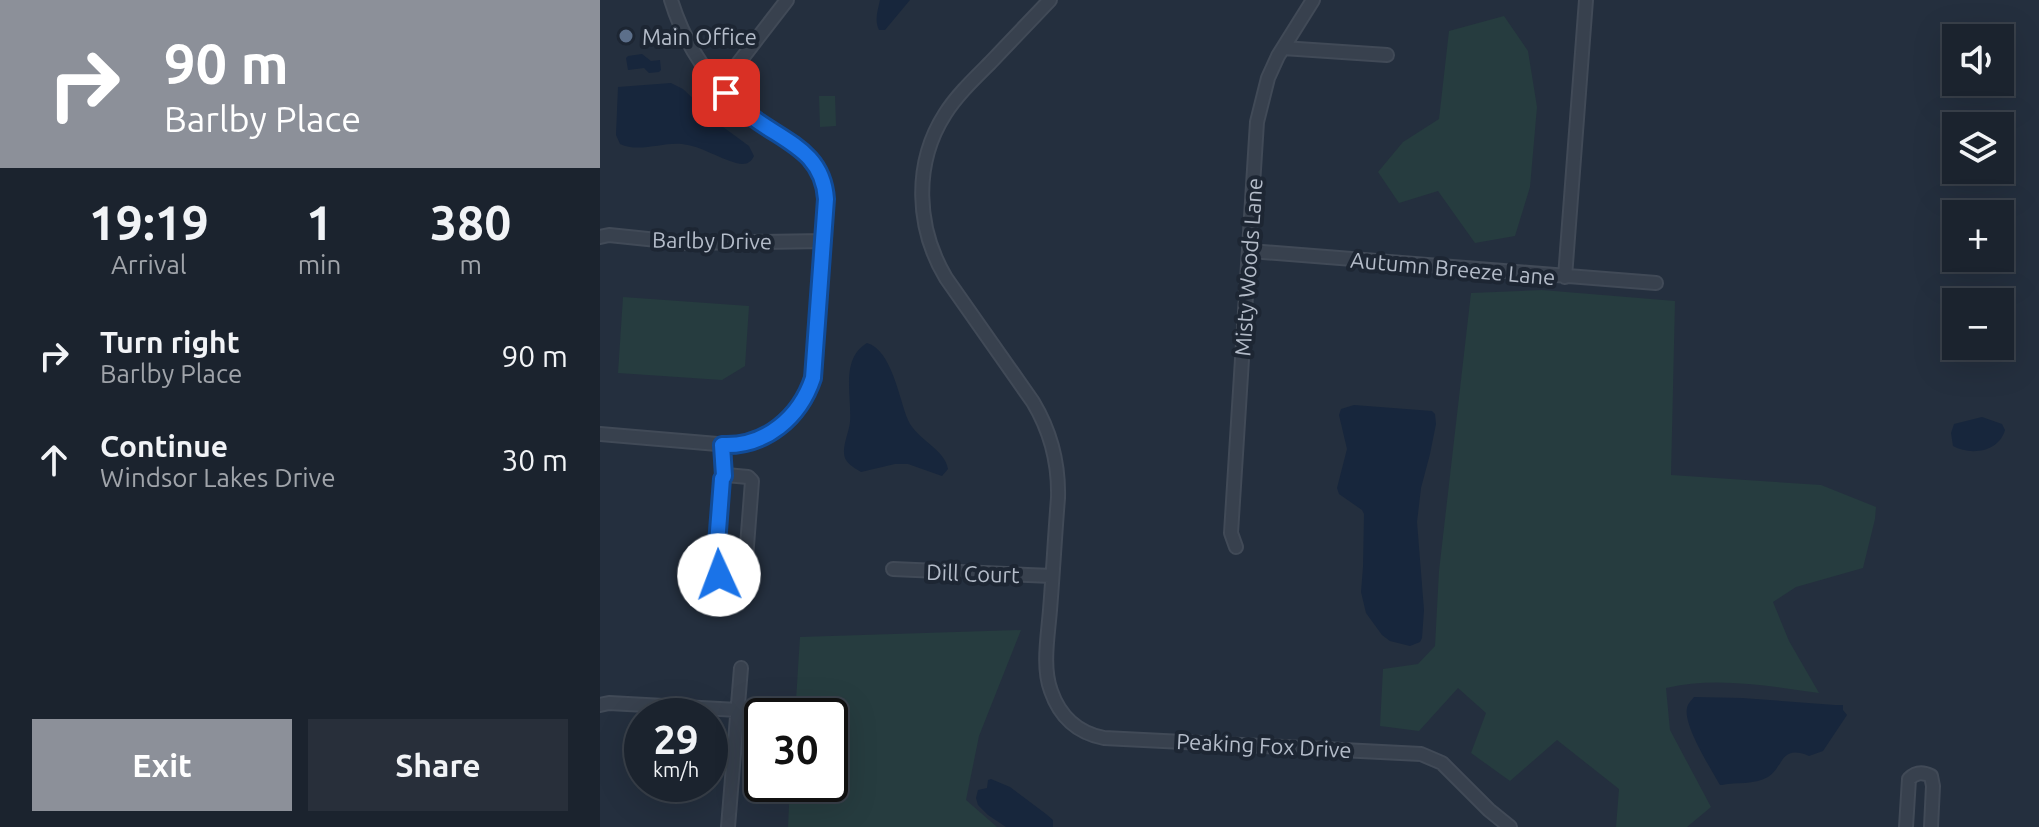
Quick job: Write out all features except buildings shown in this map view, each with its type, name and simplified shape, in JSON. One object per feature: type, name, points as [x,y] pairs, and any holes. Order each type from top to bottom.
[{"type":"street","points":[[600,434],[722,445],[743,443],[766,436],[783,425],[804,400],[813,378],[824,241],[826,192],[822,176],[800,149],[753,118],[720,87],[696,56],[671,0]]},
{"type":"street","points":[[720,87],[787,0]]},
{"type":"street","name":"Peaking Fox Drive","points":[[1050,0],[959,94],[946,112],[928,153],[922,197],[927,238],[938,264],[1033,402],[1050,436],[1059,485],[1046,654],[1049,688],[1057,706],[1066,718],[1088,735],[1104,738],[1421,754],[1442,763],[1510,827]]},
{"type":"street","name":"Misty Woods Lane","points":[[1236,547],[1231,533],[1257,122],[1268,78],[1313,0]]},
{"type":"street","points":[[1565,277],[1586,0]]},
{"type":"street","points":[[1283,48],[1387,55]]},
{"type":"street","name":"Barlby Drive","points":[[600,237],[609,235],[686,243],[824,241]]},
{"type":"street","name":"Autumn Breeze Lane","points":[[1250,251],[1656,283]]},
{"type":"street","points":[[722,445],[724,476],[715,572],[741,577],[745,572],[752,479],[724,476]]},
{"type":"street","name":"Dill Court","points":[[893,569],[1052,576]]},
{"type":"street","points":[[728,827],[741,668]]},
{"type":"street","points":[[600,705],[738,710]]},
{"type":"street","points":[[1906,827],[1909,779],[1918,773],[1931,776],[1931,827]]},
{"type":"green space","points":[[1504,16],[1528,51],[1537,107],[1530,187],[1515,236],[1475,243],[1438,191],[1399,203],[1378,172],[1403,142],[1439,119],[1449,31]]},
{"type":"green space","points":[[819,96],[835,96],[836,126],[820,127]]},
{"type":"green space","points":[[1542,290],[1675,301],[1671,475],[1821,485],[1876,507],[1863,568],[1796,587],[1773,602],[1789,641],[1819,693],[1723,682],[1666,688],[1670,730],[1711,807],[1687,827],[1616,827],[1619,789],[1557,740],[1510,781],[1471,753],[1486,713],[1458,688],[1419,731],[1380,726],[1383,669],[1418,664],[1435,646],[1439,571],[1471,293]]},
{"type":"green space","points":[[623,297],[749,306],[745,366],[722,380],[618,373]]},
{"type":"green space","points":[[1021,630],[979,736],[966,800],[997,827],[788,827],[789,802],[848,802],[848,698],[796,698],[800,637]]},
{"type":"water","points":[[880,0],[910,0],[885,30],[879,30],[877,22]]},
{"type":"water","points":[[642,54],[651,61],[660,60],[661,70],[649,73],[644,68],[628,70],[626,58]]},
{"type":"water","points":[[671,83],[683,89],[723,127],[749,146],[754,156],[751,161],[736,163],[682,144],[635,148],[620,144],[616,135],[618,87]]},
{"type":"water","points":[[867,343],[876,347],[889,365],[912,427],[946,462],[948,469],[942,476],[908,464],[861,472],[846,460],[850,368],[853,358]]},
{"type":"water","points":[[1354,405],[1432,411],[1435,414],[1436,424],[1421,488],[1417,522],[1424,610],[1422,638],[1410,646],[1390,641],[1382,635],[1366,613],[1361,592],[1364,514],[1339,494],[1337,488],[1347,449],[1339,415],[1341,409]]},
{"type":"water","points":[[1982,417],[2002,424],[2005,430],[1997,443],[1976,451],[1953,446],[1951,433],[1954,424]]},
{"type":"water","points":[[1694,697],[1843,705],[1847,715],[1823,751],[1809,756],[1800,753],[1788,755],[1763,780],[1720,785],[1689,725],[1687,708]]},
{"type":"water","points":[[991,779],[1010,787],[1046,814],[1053,820],[1053,827],[1006,827],[988,815],[978,805],[976,798],[978,790],[987,788]]},
{"type":"place","name":"Main Office","points":[[626,36]]},
{"type":"route","points":[[719,575],[715,570],[724,476],[722,445],[761,439],[783,425],[804,400],[813,378],[826,199],[822,176],[810,157],[753,118],[726,93]]}]
